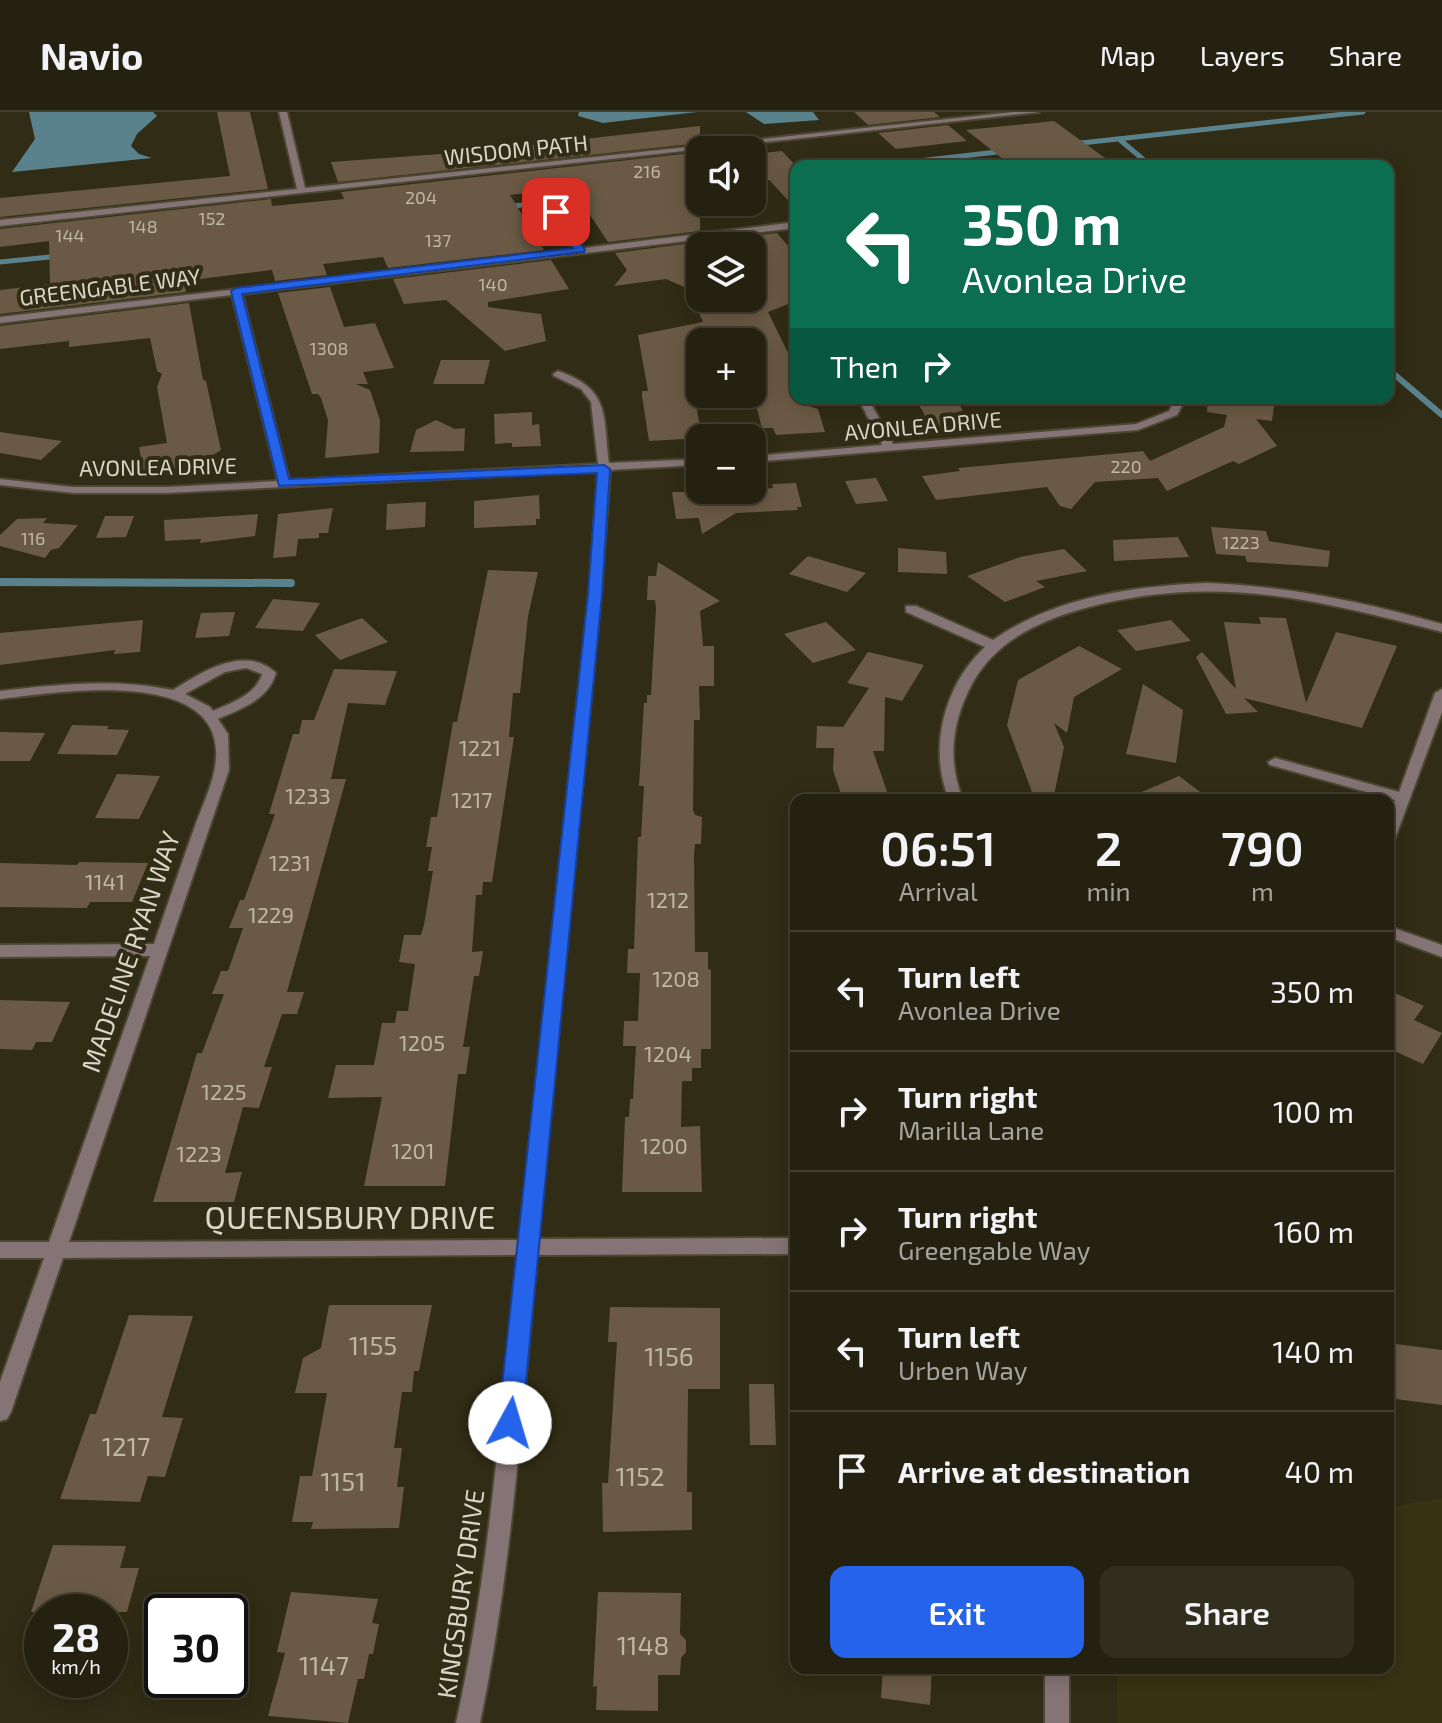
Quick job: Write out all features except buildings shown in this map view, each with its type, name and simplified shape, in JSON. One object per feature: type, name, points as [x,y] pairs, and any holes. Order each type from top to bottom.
[{"type":"street","points":[[283,112],[302,191]]},
{"type":"street","name":"WISDOM PATH","points":[[0,223],[968,115],[1035,112]]},
{"type":"street","points":[[556,212],[580,250]]},
{"type":"street","name":"GREENGABLE WAY","points":[[0,320],[790,226]]},
{"type":"street","points":[[236,291],[284,483]]},
{"type":"street","name":"KINGSBURY DRIVE","points":[[468,1723],[483,1653],[498,1540],[595,594],[604,469],[596,402],[585,387],[558,374]]},
{"type":"street","points":[[866,404],[890,449]]},
{"type":"street","name":"AVONLEA DRIVE","points":[[766,458],[1138,427],[1173,413],[1178,404]]},
{"type":"street","name":"AVONLEA DRIVE","points":[[0,482],[110,491],[686,463]]},
{"type":"street","points":[[953,794],[945,750],[952,707],[980,658],[1041,618],[1105,595],[1154,588],[1275,590],[1329,598],[1442,628]]},
{"type":"street","points":[[911,609],[995,646]]},
{"type":"street","points":[[0,695],[95,684],[124,685],[175,694],[211,717],[261,690],[268,681],[269,673],[251,664],[226,667],[175,694]]},
{"type":"street","points":[[1394,825],[1442,693]]},
{"type":"street","name":"MADELINE RYAN WAY","points":[[0,1412],[222,770],[223,737],[211,717]]},
{"type":"street","points":[[1275,762],[1390,794]]},
{"type":"street","points":[[1394,795],[1404,798]]},
{"type":"street","points":[[1394,933],[1442,951]]},
{"type":"street","points":[[0,951],[159,950]]},
{"type":"street","name":"QUEENSBURY DRIVE","points":[[0,1250],[790,1246]]},
{"type":"street","points":[[1057,1674],[1057,1723]]},
{"type":"shaded area","points":[[1442,1498],[1442,1723],[1117,1723],[1117,1674],[1394,1674],[1394,1506]]},
{"type":"water","points":[[29,112],[153,112],[157,116],[137,134],[131,146],[139,154],[152,158],[12,172],[35,139]]},
{"type":"water","points":[[579,112],[697,112],[603,123],[578,116]]},
{"type":"water","points":[[746,112],[813,112],[819,120],[764,124]]},
{"type":"waterway","points":[[1072,144],[1363,112]]},
{"type":"waterway","points":[[1119,139],[1144,160]]},
{"type":"waterway","points":[[927,160],[1006,151]]},
{"type":"waterway","points":[[766,178],[790,176]]},
{"type":"waterway","points":[[505,207],[589,197]]},
{"type":"waterway","points":[[0,262],[60,256]]},
{"type":"waterway","points":[[1394,374],[1442,415]]},
{"type":"waterway","points":[[0,582],[291,583]]},
{"type":"route","points":[[510,1423],[595,594],[604,469],[284,483],[236,291],[580,250],[556,212]]}]
